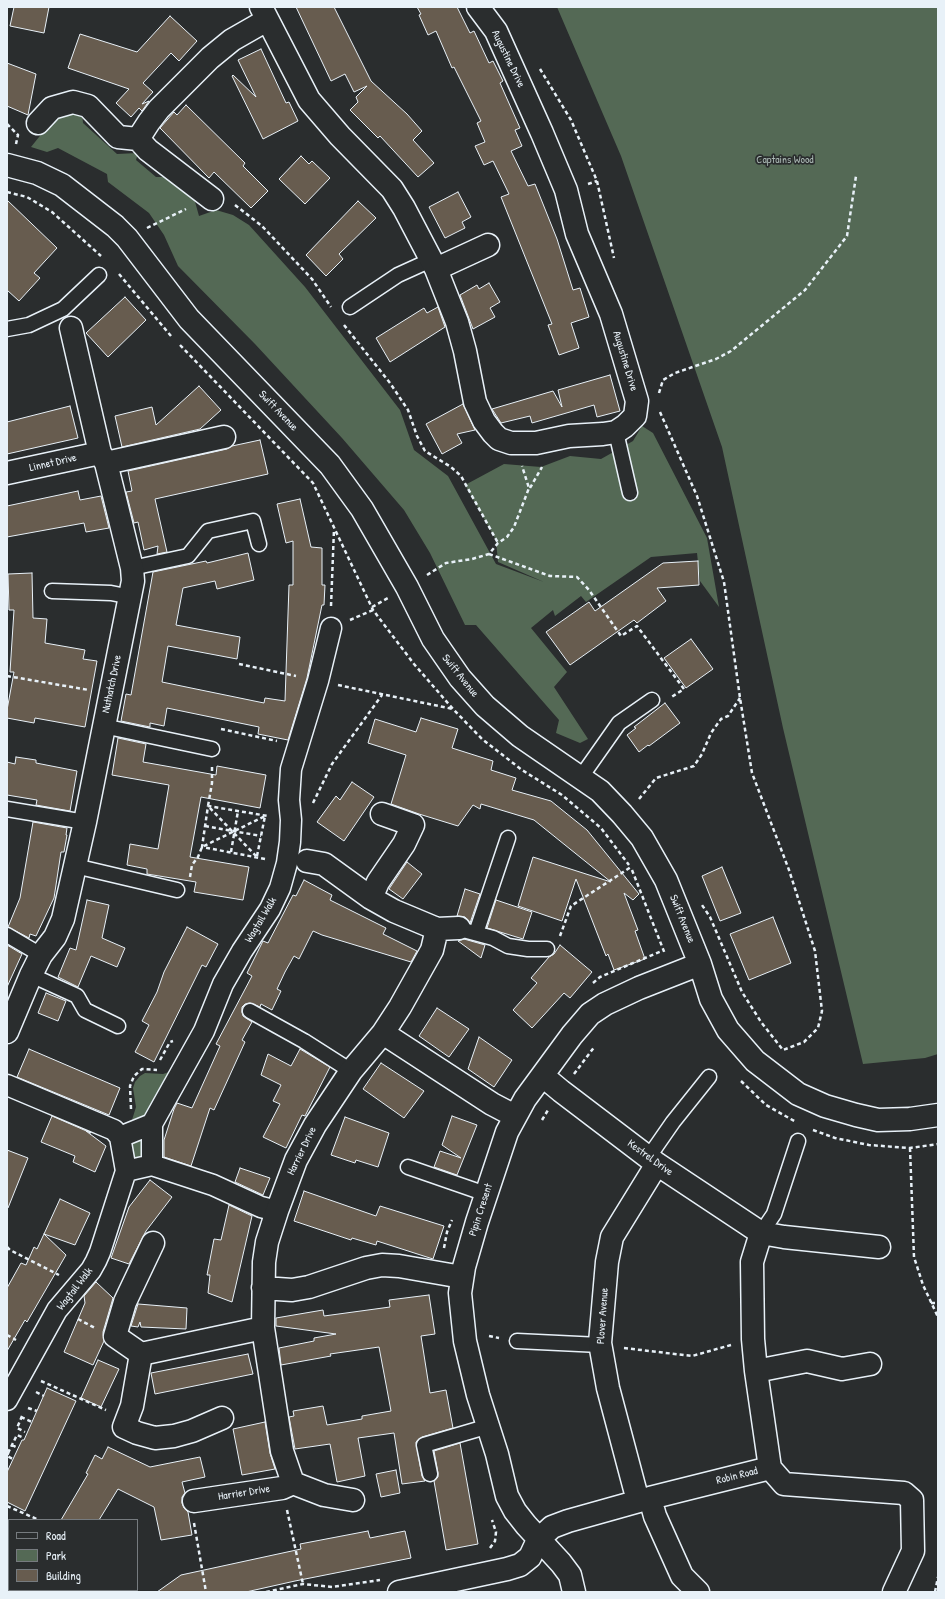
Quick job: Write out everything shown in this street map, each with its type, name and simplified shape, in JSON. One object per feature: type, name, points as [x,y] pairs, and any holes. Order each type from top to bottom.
[{"type":"street","name":"Augustine Drive","points":[[478,7],[496,31],[542,133],[566,190],[577,234],[611,314],[637,401],[635,416],[625,426],[616,432]]},
{"type":"street","points":[[138,139],[159,109],[210,58],[264,13],[309,100],[340,136],[392,189],[434,264],[456,322],[465,351],[476,402],[484,421],[499,440],[511,443],[536,443],[569,436],[616,432]]},
{"type":"street","points":[[38,123],[52,108],[73,102],[88,106],[118,137],[138,139],[148,150],[212,199]]},
{"type":"street","name":"Swift Avenue","points":[[11,158],[62,185],[115,226],[126,238],[189,320],[330,465],[362,509],[407,587],[433,639],[460,678],[485,706],[520,736],[600,791],[642,838],[666,880],[679,910],[700,964],[711,998],[728,1030],[755,1061],[798,1094],[825,1106],[878,1120],[910,1119],[938,1115]]},
{"type":"street","points":[[434,264],[488,245]]},
{"type":"street","name":"Nuthatch Drive","points":[[7,1032],[31,975],[41,955],[56,937],[63,919],[133,581],[132,568],[67,318]]},
{"type":"street","name":"Linnet Drive","points":[[7,473],[224,437]]},
{"type":"street","name":"Wagtail Walk","points":[[152,1165],[152,1124],[204,1031],[223,984],[242,951],[270,909],[280,888],[297,862],[290,842],[291,820],[289,800],[291,769],[318,681],[331,628]]},
{"type":"street","points":[[371,898],[378,882],[404,844],[413,825],[382,814]]},
{"type":"street","points":[[297,862],[324,864],[371,898],[394,911],[437,929],[467,931]]},
{"type":"street","name":"Harrier Drive","points":[[288,1485],[263,1328],[264,1262],[267,1242],[276,1211],[296,1160],[315,1125],[351,1071],[383,1033],[420,973],[432,950],[437,929]]},
{"type":"street","name":"Pipin Cresent","points":[[538,1540],[515,1511],[507,1496],[489,1426],[478,1395],[465,1341],[460,1294],[467,1254],[507,1132],[526,1099],[572,1035],[590,1014],[600,1007],[639,988],[700,964]]},
{"type":"street","points":[[383,1033],[492,1104],[515,1116]]},
{"type":"street","name":"Kestrel Drive","points":[[543,1076],[652,1161],[761,1233]]},
{"type":"street","points":[[7,1085],[117,1133],[152,1124]]},
{"type":"street","name":"Wagtail Walk","points":[[10,1394],[57,1310],[91,1270],[100,1252],[126,1170],[117,1133]]},
{"type":"street","name":"Plover Avenue","points":[[652,1161],[612,1237],[607,1262],[600,1345],[608,1388],[644,1499],[655,1516],[682,1576],[698,1592]]},
{"type":"street","points":[[126,1170],[152,1165],[214,1185],[261,1207],[276,1211]]},
{"type":"street","points":[[770,1468],[756,1371],[753,1339],[752,1262],[761,1233],[784,1237],[879,1247]]},
{"type":"street","points":[[153,1243],[110,1334],[141,1354],[263,1328]]},
{"type":"street","points":[[263,1288],[292,1290],[309,1287],[366,1268],[382,1265],[399,1266],[462,1277]]},
{"type":"street","points":[[141,1354],[132,1406],[124,1427],[137,1433],[155,1438],[174,1436],[192,1431],[222,1418]]},
{"type":"street","points":[[756,1371],[806,1361],[842,1369],[870,1364]]},
{"type":"street","name":"Robin Road","points":[[399,1592],[520,1565],[530,1558],[538,1540],[552,1527],[568,1521],[644,1499],[770,1468],[784,1484],[904,1493],[912,1500],[913,1551],[894,1592]]},
{"type":"street","name":"Harrier Drive","points":[[194,1501],[288,1485],[324,1495],[353,1500]]},
{"type":"street","points":[[538,1540],[562,1563],[570,1576],[574,1592]]},
{"type":"lane","points":[[350,307],[398,275],[434,264]]},
{"type":"lane","points":[[7,329],[67,318],[99,275]]},
{"type":"lane","points":[[616,432],[630,493]]},
{"type":"lane","points":[[132,568],[188,556],[208,531],[253,521],[259,544]]},
{"type":"lane","points":[[52,591],[131,596]]},
{"type":"lane","points":[[581,777],[619,723],[652,700]]},
{"type":"lane","points":[[103,726],[212,749]]},
{"type":"lane","points":[[7,809],[84,822]]},
{"type":"lane","points":[[508,838],[467,931],[493,938],[508,946],[528,950],[547,949]]},
{"type":"lane","points":[[75,866],[177,890]]},
{"type":"lane","points":[[7,935],[41,955]]},
{"type":"lane","points":[[31,975],[77,996],[85,1010],[118,1026]]},
{"type":"lane","points":[[250,1011],[304,1041],[351,1071]]},
{"type":"lane","points":[[652,1161],[673,1122],[709,1077]]},
{"type":"lane","points":[[761,1233],[774,1214],[798,1141]]},
{"type":"lane","points":[[408,1167],[486,1194]]},
{"type":"lane","points":[[518,1341],[600,1345]]},
{"type":"lane","points":[[430,1474],[424,1445],[489,1426]]},
{"type":"path","points":[[540,68],[571,120],[597,181],[615,262]]},
{"type":"path","points":[[7,124],[18,135],[11,158]]},
{"type":"path","points":[[658,398],[663,380],[675,373],[731,351],[805,290],[847,236],[856,176]]},
{"type":"path","points":[[7,192],[27,198],[52,212],[104,258]]},
{"type":"path","points":[[126,238],[197,204],[212,199],[234,204],[262,226],[312,279],[333,310]]},
{"type":"path","points":[[115,270],[172,337]]},
{"type":"path","points":[[342,322],[390,383],[408,410],[417,436],[425,452],[451,467],[461,476],[498,543]]},
{"type":"path","points":[[177,342],[313,484],[372,607],[414,664],[453,709],[482,738],[522,770],[562,795],[601,828],[631,867],[664,950]]},
{"type":"path","points":[[659,411],[697,496],[724,582],[752,773],[789,870],[815,951],[822,1011],[818,1028],[804,1042],[783,1050],[761,1022],[742,992],[710,917],[700,902],[679,910]]},
{"type":"path","points":[[521,463],[529,488]]},
{"type":"path","points":[[372,607],[446,563],[472,559],[488,554],[498,543],[507,537],[514,527],[529,488],[542,467]]},
{"type":"path","points":[[331,628],[331,584],[334,528]]},
{"type":"path","points":[[488,554],[550,576],[577,577],[592,594],[621,636],[637,626],[684,689],[666,700],[652,700]]},
{"type":"path","points":[[239,664],[453,709]]},
{"type":"path","points":[[7,676],[110,694]]},
{"type":"path","points":[[312,806],[314,799],[332,764],[382,695]]},
{"type":"path","points":[[622,814],[639,799],[656,778],[694,766],[702,754],[711,732],[721,719],[728,716],[740,698]]},
{"type":"path","points":[[221,729],[298,745]]},
{"type":"path","points":[[177,890],[188,891],[192,865],[198,857],[202,847],[212,783],[212,749]]},
{"type":"path","points":[[208,806],[291,820]]},
{"type":"path","points":[[208,806],[257,857]]},
{"type":"path","points":[[230,852],[238,811]]},
{"type":"path","points":[[202,847],[265,816]]},
{"type":"path","points":[[257,857],[265,816]]},
{"type":"path","points":[[205,826],[261,836]]},
{"type":"path","points":[[202,847],[257,857],[297,862]]},
{"type":"path","points":[[547,949],[557,943],[571,906],[631,867]]},
{"type":"path","points":[[538,1126],[561,1091],[599,1041]]},
{"type":"path","points":[[117,1133],[125,1123],[131,1111],[130,1086],[134,1076],[142,1069],[164,1070],[184,1067]]},
{"type":"path","points":[[938,1144],[910,1148],[914,1257],[923,1285],[938,1317]]},
{"type":"path","points":[[7,1247],[10,1250],[77,1285]]},
{"type":"path","points":[[932,1303],[938,1303]]},
{"type":"path","points":[[57,1310],[110,1334]]},
{"type":"path","points":[[488,1329],[491,1344]]},
{"type":"path","points":[[600,1345],[692,1356],[753,1339]]},
{"type":"path","points":[[36,1385],[38,1380],[109,1412],[124,1427]]},
{"type":"path","points":[[10,1394],[31,1399],[34,1391],[44,1396]]},
{"type":"path","points":[[25,1432],[17,1428],[26,1407]]},
{"type":"path","points":[[22,1417],[32,1422]]},
{"type":"path","points":[[13,1459],[7,1456],[8,1451],[17,1434],[22,1437]]},
{"type":"path","points":[[12,1445],[18,1448]]},
{"type":"path","points":[[288,1485],[303,1584]]},
{"type":"path","points":[[194,1501],[194,1524],[206,1592]]},
{"type":"path","points":[[7,1506],[37,1519]]},
{"type":"path","points":[[935,1592],[938,1576]]},
{"type":"green space","name":"Captains Wood","points":[[557,7],[938,7],[938,1054],[925,1058],[863,1064],[783,728],[722,447],[621,156]]},
{"type":"green space","points":[[69,109],[82,113],[83,123],[117,154],[138,153],[136,160],[156,177],[165,177],[177,187],[192,191],[199,216],[216,210],[233,215],[249,225],[305,287],[400,410],[414,450],[448,476],[496,564],[544,582],[498,562],[496,540],[465,485],[504,464],[541,467],[570,456],[601,459],[633,441],[642,426],[653,433],[707,538],[719,607],[700,581],[697,553],[651,557],[586,602],[581,596],[555,616],[553,610],[531,628],[567,672],[554,687],[588,739],[580,743],[556,733],[559,720],[476,625],[465,625],[430,553],[404,510],[342,438],[255,344],[178,266],[164,235],[149,213],[108,182],[107,174],[58,148],[47,152],[31,147],[47,127]]},
{"type":"green space","points":[[172,1071],[152,1109],[144,1116],[132,1120],[136,1107],[133,1088],[135,1082],[145,1073],[163,1074]]},
{"type":"green space","points":[[143,1132],[142,1148],[144,1161],[132,1164],[130,1135]]},
{"type":"building","points":[[14,7],[49,7],[44,33],[10,26]]},
{"type":"building","points":[[296,7],[334,7],[371,81],[407,114],[422,131],[413,140],[434,163],[418,177],[380,136],[378,138],[350,110],[358,102],[356,97],[367,86],[354,92],[345,74],[331,81]]},
{"type":"building","points":[[417,7],[457,7],[470,33],[474,31],[489,63],[493,61],[503,81],[500,83],[520,128],[515,130],[522,146],[511,151],[528,186],[535,184],[557,239],[573,290],[580,288],[589,317],[571,323],[579,348],[559,355],[548,325],[552,324],[501,197],[509,194],[493,161],[484,165],[475,146],[485,142],[477,123],[481,121],[454,67],[452,68],[436,31],[428,35]]},
{"type":"building","points":[[170,16],[197,41],[179,61],[171,53],[143,83],[153,92],[142,104],[149,101],[142,111],[139,108],[131,117],[116,103],[129,89],[68,68],[80,34],[137,52]]},
{"type":"building","points":[[261,49],[286,103],[289,102],[298,121],[263,139],[232,76],[233,75],[256,97],[238,60]]},
{"type":"building","points":[[7,63],[36,74],[28,115],[7,106]]},
{"type":"building","points":[[186,105],[245,163],[243,166],[268,191],[251,208],[214,172],[209,178],[160,128],[174,112],[177,115]]},
{"type":"building","points":[[301,156],[309,164],[312,161],[330,178],[305,204],[279,179]]},
{"type":"building","points":[[458,192],[471,217],[462,222],[465,228],[445,238],[429,207]]},
{"type":"building","points":[[7,200],[57,248],[34,273],[40,278],[19,301],[7,290]]},
{"type":"building","points":[[358,201],[376,218],[339,254],[343,259],[326,276],[306,255]]},
{"type":"building","points":[[489,283],[500,302],[490,308],[495,317],[473,329],[460,295],[477,285],[479,289]]},
{"type":"building","points":[[125,297],[146,320],[108,357],[86,333]]},
{"type":"building","points":[[438,307],[445,327],[390,362],[376,338],[424,308],[427,313]]},
{"type":"building","points":[[610,375],[620,411],[597,417],[594,405],[532,423],[530,416],[501,423],[492,409],[553,391],[562,407],[558,390]]},
{"type":"building","points":[[199,386],[221,410],[200,429],[122,447],[115,416],[152,407],[156,425]]},
{"type":"building","points":[[463,404],[475,430],[457,434],[462,443],[442,454],[426,424]]},
{"type":"building","points":[[70,406],[78,438],[7,454],[7,422]]},
{"type":"building","points":[[260,440],[268,474],[155,499],[167,552],[157,554],[158,546],[144,550],[138,522],[134,523],[126,492],[132,491],[128,471],[227,449],[232,446]]},
{"type":"building","points":[[78,491],[80,500],[101,496],[109,528],[86,532],[84,523],[7,537],[7,506]]},
{"type":"building","points":[[300,499],[311,547],[322,548],[322,585],[325,585],[324,605],[322,605],[307,678],[288,740],[258,734],[259,727],[167,708],[164,726],[150,723],[150,727],[121,721],[126,694],[131,695],[153,572],[206,561],[207,563],[248,553],[254,580],[217,589],[215,581],[183,588],[176,625],[240,637],[237,659],[168,646],[162,682],[264,703],[265,698],[285,701],[289,585],[293,585],[293,541],[286,543],[277,504]]},
{"type":"building","points":[[698,561],[699,585],[657,588],[666,601],[637,623],[634,620],[570,665],[546,632],[589,602],[595,611],[663,563]]},
{"type":"building","points":[[32,573],[33,618],[47,619],[45,643],[85,650],[83,659],[97,661],[85,727],[35,718],[34,723],[7,718],[7,710],[14,672],[10,672],[14,610],[9,610],[8,574]]},
{"type":"building","points":[[691,639],[713,669],[686,688],[664,658]]},
{"type":"building","points":[[665,703],[680,723],[639,752],[627,735],[636,728],[634,727]]},
{"type":"building","points":[[421,718],[458,729],[452,748],[493,761],[491,770],[516,778],[512,790],[551,801],[587,830],[639,894],[633,900],[624,893],[638,930],[635,931],[645,959],[614,970],[608,954],[606,956],[576,879],[562,921],[518,906],[533,857],[611,882],[534,820],[481,804],[480,809],[473,805],[458,826],[391,804],[406,755],[368,743],[375,719],[416,732]]},
{"type":"building","points":[[118,738],[146,744],[143,762],[216,775],[217,766],[266,775],[260,808],[201,797],[190,857],[249,867],[243,900],[194,892],[196,882],[147,874],[147,869],[127,865],[130,844],[158,849],[169,785],[112,775]]},
{"type":"building","points":[[16,757],[36,760],[36,763],[77,771],[70,811],[36,805],[37,800],[7,795],[7,762],[15,764]]},
{"type":"building","points":[[352,782],[374,797],[344,841],[317,822],[336,796],[340,800]]},
{"type":"building","points":[[33,822],[67,828],[67,835],[64,852],[61,852],[54,898],[36,936],[30,934],[29,938],[8,927],[20,898]]},
{"type":"building","points":[[407,862],[422,874],[403,899],[389,889]]},
{"type":"building","points":[[722,867],[741,913],[720,921],[702,876]]},
{"type":"building","points":[[304,880],[332,895],[330,900],[386,928],[383,934],[417,951],[411,962],[313,931],[299,959],[294,956],[285,972],[277,989],[281,991],[272,1010],[261,1004],[260,1007],[250,1003],[245,1004],[242,1007],[243,1016],[252,1022],[242,1040],[245,1042],[214,1110],[210,1108],[191,1166],[164,1157],[164,1140],[177,1103],[192,1108],[220,1046],[216,1044],[252,976],[247,973],[263,941],[268,943],[293,895],[296,896]]},
{"type":"building","points":[[465,889],[480,894],[470,923],[465,917],[457,916]]},
{"type":"building","points":[[87,900],[109,905],[102,938],[125,948],[117,967],[91,956],[78,987],[58,977],[70,948],[76,950]]},
{"type":"building","points":[[496,900],[532,912],[523,939],[487,928]]},
{"type":"building","points":[[773,917],[791,963],[749,980],[730,934]]},
{"type":"building","points":[[187,927],[218,944],[206,967],[202,965],[154,1062],[135,1052],[149,1025],[142,1021],[157,992],[164,972]]},
{"type":"building","points":[[464,939],[485,945],[481,958],[458,941]]},
{"type":"building","points":[[7,945],[22,954],[7,987]]},
{"type":"building","points":[[560,945],[592,972],[570,998],[564,993],[532,1028],[513,1010],[537,983],[531,978],[549,957],[554,954]]},
{"type":"building","points":[[46,993],[66,1001],[58,1021],[38,1013]]},
{"type":"building","points":[[437,1008],[469,1029],[449,1057],[419,1036]]},
{"type":"building","points":[[479,1037],[512,1060],[494,1087],[468,1069]]},
{"type":"building","points":[[29,1049],[120,1088],[109,1115],[17,1077]]},
{"type":"building","points":[[300,1049],[330,1067],[305,1116],[302,1115],[286,1148],[263,1137],[280,1104],[273,1101],[281,1085],[261,1075],[268,1054],[291,1066]]},
{"type":"building","points":[[381,1063],[424,1091],[404,1118],[363,1089]]},
{"type":"building","points":[[52,1116],[91,1133],[86,1131],[106,1146],[95,1172],[73,1162],[75,1156],[41,1142]]},
{"type":"building","points":[[452,1116],[477,1125],[457,1175],[434,1167],[440,1151],[461,1158],[442,1145]]},
{"type":"building","points":[[345,1117],[389,1133],[378,1167],[356,1160],[355,1163],[331,1155]]},
{"type":"building","points":[[7,1150],[28,1158],[8,1208],[7,1207]]},
{"type":"building","points":[[240,1168],[270,1178],[263,1195],[235,1182]]},
{"type":"building","points":[[150,1180],[172,1197],[146,1231],[129,1264],[111,1258],[129,1207]]},
{"type":"building","points":[[304,1191],[376,1216],[380,1206],[444,1226],[433,1259],[377,1241],[376,1245],[352,1238],[351,1240],[294,1221]]},
{"type":"building","points":[[60,1199],[90,1213],[75,1245],[44,1234]]},
{"type":"building","points":[[229,1205],[252,1216],[232,1302],[208,1293],[210,1275],[207,1275],[214,1239],[221,1240]]},
{"type":"building","points":[[44,1234],[66,1255],[27,1322],[25,1320],[7,1351],[7,1288],[21,1263],[26,1265],[34,1247],[37,1249]]},
{"type":"building","points":[[96,1282],[113,1298],[103,1332],[104,1341],[93,1365],[64,1352],[85,1303],[84,1296]]},
{"type":"building","points":[[429,1295],[435,1334],[421,1336],[430,1393],[446,1390],[453,1428],[422,1437],[416,1442],[422,1476],[425,1481],[402,1484],[394,1433],[358,1438],[365,1476],[337,1482],[330,1444],[295,1449],[289,1417],[294,1416],[293,1411],[323,1406],[327,1425],[362,1419],[362,1416],[391,1411],[379,1347],[330,1354],[331,1356],[281,1365],[279,1348],[314,1341],[314,1338],[336,1334],[276,1326],[276,1318],[323,1310],[324,1316],[390,1307],[389,1300]]},
{"type":"building","points":[[138,1304],[187,1308],[186,1329],[141,1327],[140,1322],[138,1327],[131,1326]]},
{"type":"building","points":[[248,1354],[253,1374],[155,1394],[151,1373]]},
{"type":"building","points":[[98,1360],[119,1369],[101,1407],[81,1398]]},
{"type":"building","points":[[47,1388],[76,1401],[25,1511],[7,1502],[7,1472],[22,1440],[24,1440]]},
{"type":"building","points":[[265,1422],[270,1453],[275,1469],[242,1475],[233,1429]]},
{"type":"building","points":[[460,1443],[478,1544],[446,1550],[434,1481],[438,1477],[438,1473],[434,1451]]},
{"type":"building","points":[[108,1447],[150,1467],[200,1457],[205,1477],[182,1482],[185,1493],[182,1497],[182,1503],[188,1512],[192,1535],[161,1540],[154,1507],[118,1489],[100,1519],[62,1519],[88,1474],[86,1473],[95,1455],[102,1459]]},
{"type":"building","points":[[396,1470],[400,1493],[381,1497],[376,1474]]},
{"type":"building","points":[[368,1531],[370,1538],[405,1531],[411,1558],[246,1592],[157,1592],[181,1575],[301,1549],[300,1544]]}]
